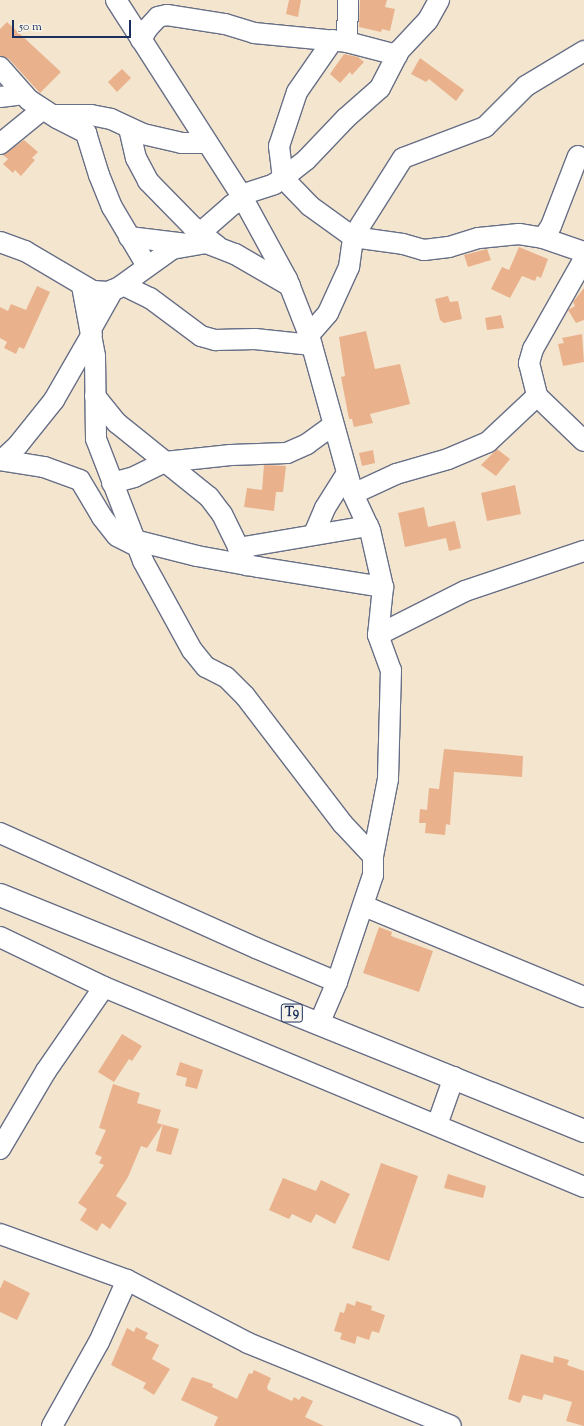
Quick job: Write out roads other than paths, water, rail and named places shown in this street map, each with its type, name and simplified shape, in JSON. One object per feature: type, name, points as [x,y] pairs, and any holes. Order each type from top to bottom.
[{"type":"highway","name":"T9","points":[[0,894],[319,1024],[454,1077],[584,1132]]},
{"type":"street","points":[[116,0],[140,40],[242,197],[290,286],[310,340],[353,494],[368,526],[383,587],[378,635],[391,670],[388,780],[373,856],[373,875],[364,906],[337,982],[319,1024]]},
{"type":"street","points":[[348,0],[340,41],[298,92],[286,119],[279,146],[283,178],[310,206],[353,236],[403,244],[424,250],[450,247],[479,238],[519,234],[543,238],[584,252]]},
{"type":"street","points":[[1,460],[27,434],[54,400],[118,287],[172,249],[195,239],[242,197],[274,184],[306,160],[346,118],[380,88],[397,54],[428,20],[439,0]]},
{"type":"street","points":[[140,40],[147,29],[158,17],[167,15],[225,24],[254,33],[340,41],[397,54]]},
{"type":"street","points":[[310,340],[328,313],[349,267],[353,236],[403,158],[485,127],[526,86],[584,51]]},
{"type":"street","points":[[0,67],[24,94],[47,112],[86,133],[99,175],[129,237],[147,266]]},
{"type":"street","points":[[0,97],[24,94]]},
{"type":"street","points":[[0,144],[47,112],[90,115],[111,119],[142,134],[181,143],[207,143]]},
{"type":"street","points":[[129,128],[136,158],[148,180],[195,239]]},
{"type":"street","points":[[543,238],[551,226],[578,156]]},
{"type":"street","points":[[129,237],[195,239],[219,248],[290,286]]},
{"type":"street","points":[[0,242],[25,251],[82,286],[93,291],[118,287],[150,298],[201,336],[215,340],[310,340]]},
{"type":"street","points":[[584,259],[533,349],[529,362],[538,396],[584,441]]},
{"type":"street","points":[[82,286],[96,356],[96,439],[136,543],[192,650],[206,667],[226,677],[245,696],[343,824],[373,856]]},
{"type":"street","points":[[95,396],[117,423],[209,497],[222,514],[242,557]]},
{"type":"street","points":[[353,494],[396,474],[448,459],[488,442],[538,396]]},
{"type":"street","points":[[112,483],[134,477],[166,462],[230,455],[287,453],[307,444],[328,429]]},
{"type":"street","points":[[1,460],[51,469],[80,480],[102,517],[117,536],[136,543],[242,557],[383,587]]},
{"type":"street","points":[[314,534],[325,508],[347,473]]},
{"type":"street","points":[[242,557],[314,534],[368,526]]},
{"type":"street","points":[[378,635],[465,591],[584,551]]},
{"type":"street","points":[[0,833],[256,948],[337,982]]},
{"type":"street","points":[[364,906],[584,997]]},
{"type":"street","points":[[0,937],[104,987],[584,1187]]},
{"type":"street","points":[[0,1149],[46,1071],[104,987]]},
{"type":"street","points":[[437,1125],[454,1077]]},
{"type":"street","points":[[0,1234],[127,1280],[248,1343],[451,1426]]},
{"type":"street","points":[[52,1426],[99,1342],[127,1280]]}]
